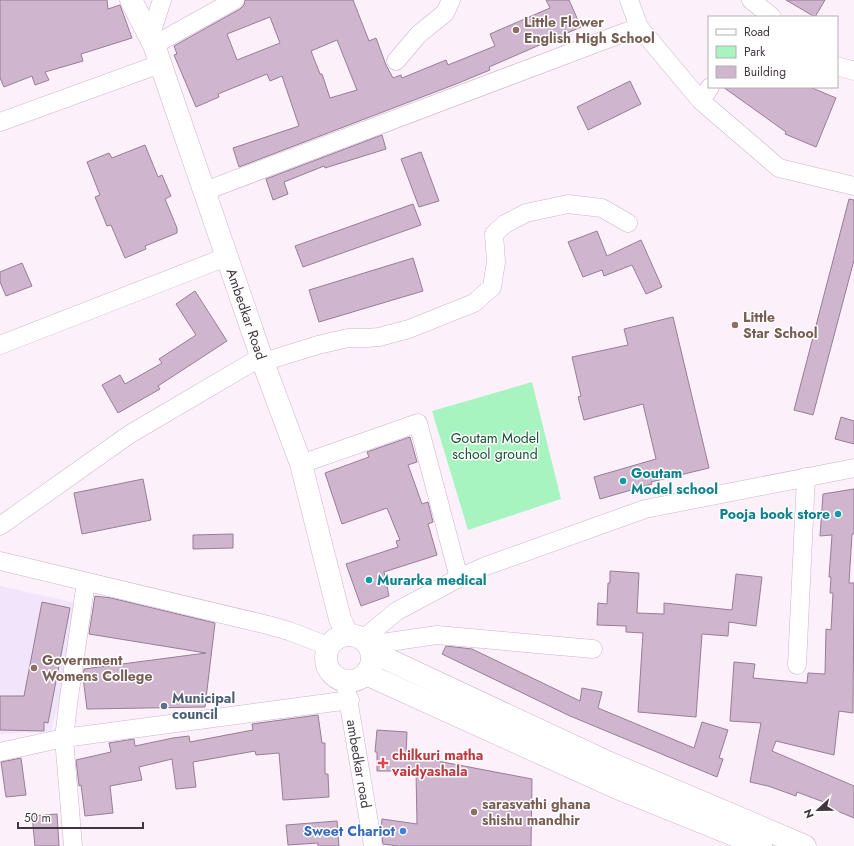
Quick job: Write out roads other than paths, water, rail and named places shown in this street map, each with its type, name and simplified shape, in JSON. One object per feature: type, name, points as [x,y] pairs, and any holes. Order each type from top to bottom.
[{"type":"main road","name":"Ambedkar Road","points":[[131,0],[155,49],[262,360],[301,464],[340,619],[362,642]]},
{"type":"main road","points":[[761,846],[590,776],[566,764],[338,679],[328,668],[326,654],[328,646],[333,640],[340,636],[362,642],[604,761],[805,846]]},
{"type":"main road","points":[[354,685],[370,668],[372,660],[362,642]]},
{"type":"street","points":[[155,49],[162,0]]},
{"type":"street","points":[[0,122],[155,49],[235,0]]},
{"type":"street","points":[[396,61],[419,34],[445,13],[451,0]]},
{"type":"street","points":[[629,0],[639,27],[779,168],[854,186]]},
{"type":"street","points":[[205,192],[639,27]]},
{"type":"street","points":[[838,66],[854,71]]},
{"type":"street","points":[[0,526],[130,434],[262,360],[348,338],[379,337],[409,329],[474,303],[492,287],[496,262],[494,234],[505,224],[526,213],[568,204],[602,208],[628,223]]},
{"type":"street","points":[[0,345],[226,257]]},
{"type":"street","points":[[301,464],[418,423],[459,578]]},
{"type":"street","points":[[362,642],[396,611],[459,578],[486,566],[645,509],[854,468]]},
{"type":"street","points":[[797,665],[806,477]]},
{"type":"street","points":[[0,561],[268,625],[289,631],[328,646]]},
{"type":"street","points":[[73,846],[64,738],[86,582]]},
{"type":"street","points":[[362,642],[437,635],[592,649]]},
{"type":"street","points":[[0,752],[64,738],[354,685]]},
{"type":"street","name":"ambedkar road","points":[[354,685],[373,846]]},
{"type":"place","name":"Little Flower English High School","points":[[516,30]]},
{"type":"place","name":"Little Star School","points":[[735,325]]},
{"type":"place","name":"Goutam Model school","points":[[623,481]]},
{"type":"place","name":"Pooja book store","points":[[838,514]]},
{"type":"place","name":"Murarka medical","points":[[369,580]]},
{"type":"place","name":"Government Womens College","points":[[34,668]]},
{"type":"place","name":"Municipal council","points":[[164,706]]},
{"type":"place","name":"chilkuri matha vaidyashala","points":[[383,763]]},
{"type":"place","name":"sarasvathi ghana shishu mandhir","points":[[474,812]]},
{"type":"place","name":"Sweet Chariot","points":[[403,831]]},
{"type":"park label","name":"Goutam Model school ground","points":[[495,446]]}]
